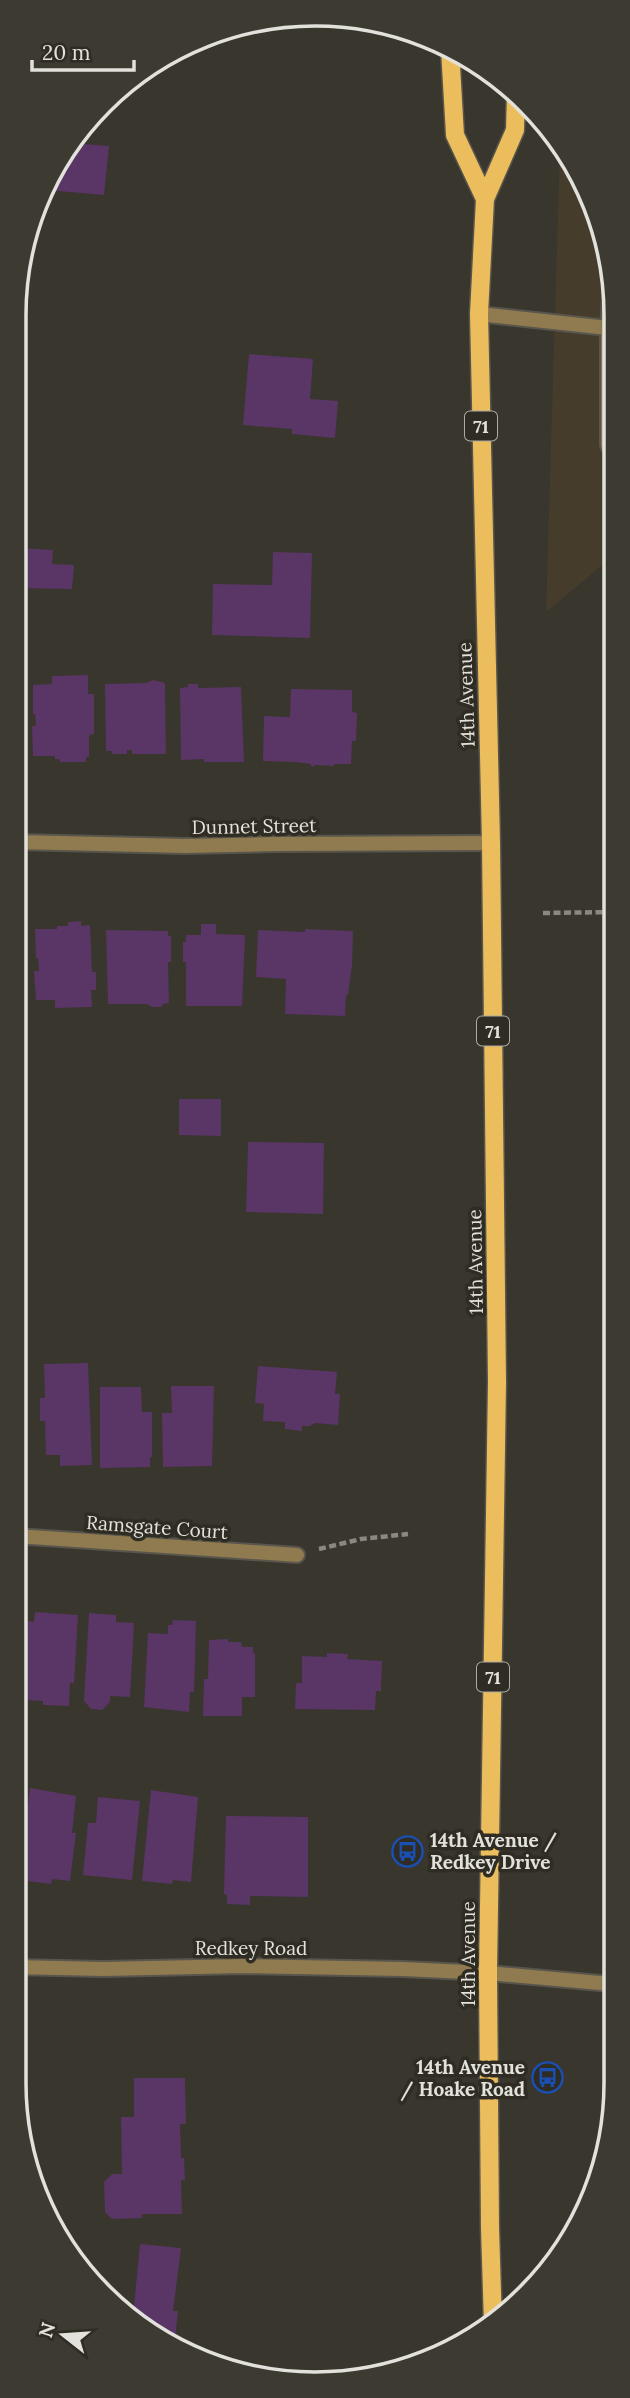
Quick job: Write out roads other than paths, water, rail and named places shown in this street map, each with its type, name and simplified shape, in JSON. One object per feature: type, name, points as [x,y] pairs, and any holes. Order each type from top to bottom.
[{"type":"main road","name":"14th Avenue","points":[[451,60],[455,135],[485,199]]},
{"type":"main road","name":"14th Avenue","points":[[493,2311],[488,1973],[497,1382],[491,843],[479,314],[485,199],[515,130],[516,108]]},
{"type":"street","points":[[479,314],[604,328]]},
{"type":"street","name":"Dunnet Street","points":[[26,842],[185,846],[491,843]]},
{"type":"street","name":"Ramsgate Court","points":[[26,1537],[297,1555]]},
{"type":"street","name":"Redkey Road","points":[[26,1966],[103,1969],[257,1966],[488,1973],[604,1983]]},
{"type":"place","name":"14th Avenue / Redkey Drive","points":[[407,1851]]},
{"type":"place","name":"14th Avenue / Hoake Road","points":[[548,2078]]}]
